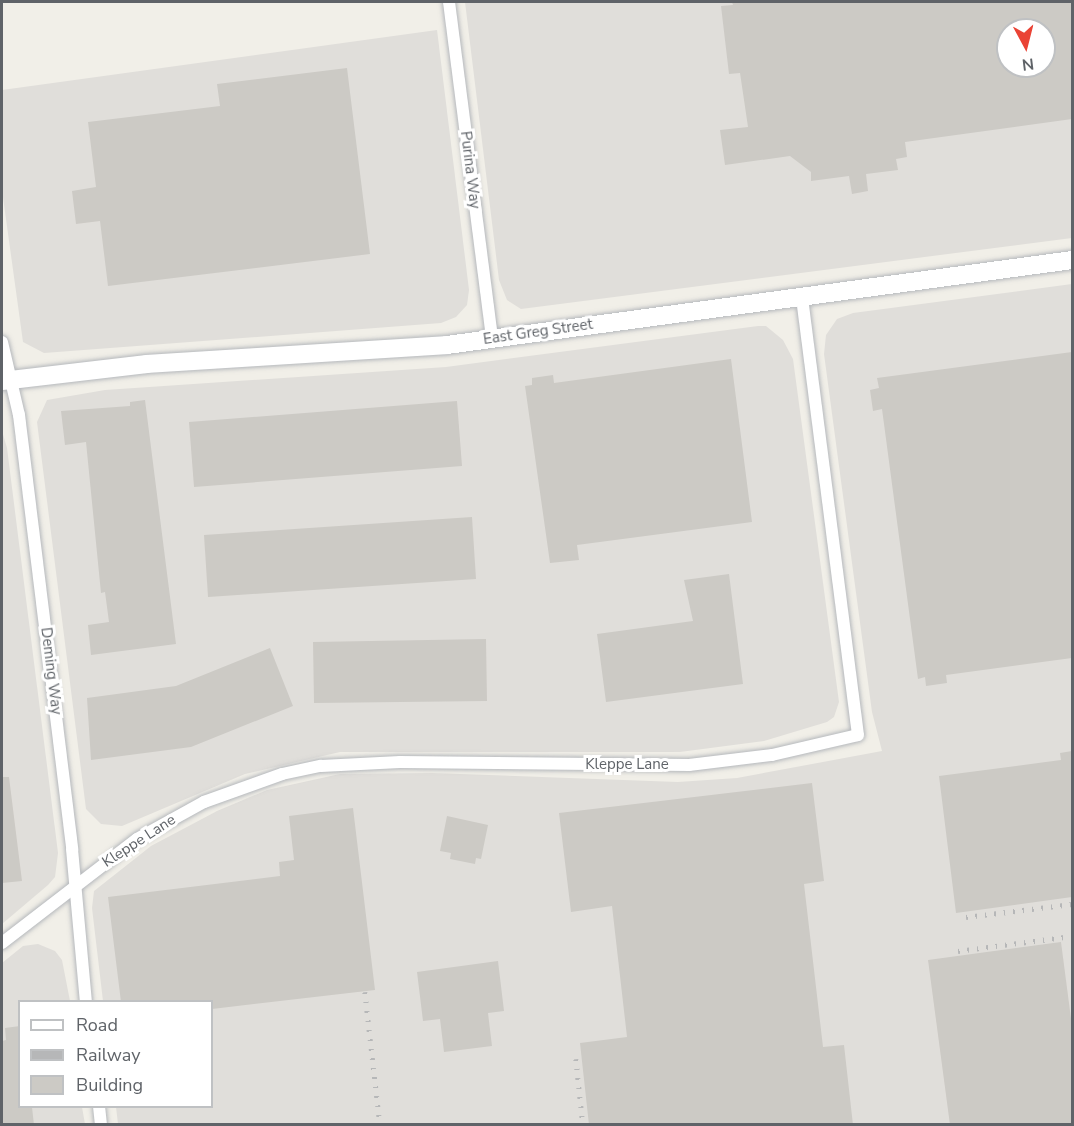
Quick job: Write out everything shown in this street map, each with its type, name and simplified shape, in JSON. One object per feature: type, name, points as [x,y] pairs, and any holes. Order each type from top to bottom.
[{"type":"main road","name":"East Greg Street","points":[[6,381],[125,366],[492,338],[1072,260]]},
{"type":"street","name":"Purina Way","points":[[449,2],[492,338]]},
{"type":"street","name":"Kleppe Lane","points":[[2,943],[137,839],[183,813],[245,786],[313,768],[400,762],[689,765],[776,754],[858,735],[802,297]]},
{"type":"street","name":"Deming Way","points":[[2,342],[6,381],[19,415],[86,1000]]},
{"type":"street","points":[[99,1108],[101,1125]]},
{"type":"shaded area","points":[[465,2],[1072,2],[1072,238],[521,309],[507,300],[499,280]]},
{"type":"shaded area","points":[[437,30],[469,290],[467,305],[456,317],[441,323],[44,353],[23,342],[2,190],[2,90]]},
{"type":"shaded area","points":[[1072,284],[1072,1124],[118,1124],[116,1108],[213,1108],[213,1000],[103,1000],[92,908],[94,891],[151,846],[217,811],[267,790],[340,774],[432,773],[678,782],[737,778],[882,751],[872,712],[824,354],[826,335],[837,319],[853,313]]},
{"type":"shaded area","points":[[766,326],[783,340],[793,359],[839,702],[834,717],[827,722],[764,741],[680,752],[340,752],[245,774],[122,826],[101,824],[86,809],[37,422],[47,400],[105,390],[446,367]]},
{"type":"shaded area","points":[[2,431],[7,448],[58,853],[55,877],[2,924]]},
{"type":"shaded area","points":[[38,944],[55,951],[62,960],[70,1000],[18,1000],[18,1108],[82,1108],[85,1124],[2,1124],[2,963],[23,946]]},
{"type":"building","points":[[732,2],[1072,2],[1072,119],[905,142],[907,157],[896,159],[898,170],[866,174],[868,191],[852,194],[849,176],[811,181],[811,172],[790,156],[725,165],[720,130],[748,127],[740,73],[729,74],[721,6],[733,5]]},
{"type":"building","points":[[347,68],[370,254],[108,286],[100,221],[76,224],[72,191],[96,187],[88,122],[220,106],[217,84]]},
{"type":"building","points":[[1072,352],[1072,658],[946,675],[947,683],[926,686],[925,677],[918,679],[882,409],[873,411],[870,390],[879,388],[877,378]]},
{"type":"building","points":[[731,359],[752,522],[577,545],[579,560],[550,563],[525,386],[532,385],[532,378],[553,375],[554,383]]},
{"type":"building","points":[[145,400],[176,644],[91,655],[88,625],[109,622],[105,592],[101,593],[86,442],[65,445],[61,411],[130,406],[130,402]]},
{"type":"building","points":[[457,401],[462,466],[194,487],[189,422]]},
{"type":"building","points":[[472,517],[476,579],[208,597],[204,535]]},
{"type":"building","points":[[729,574],[743,684],[606,702],[597,634],[693,621],[684,580]]},
{"type":"building","points":[[486,639],[487,701],[314,703],[313,642]]},
{"type":"building","points":[[270,648],[293,706],[191,747],[91,760],[87,698],[176,686]]},
{"type":"building","points":[[1072,751],[1072,897],[956,913],[939,776],[1061,760],[1060,753]]},
{"type":"building","points":[[2,777],[9,777],[22,881],[2,883]]},
{"type":"building","points":[[812,783],[824,881],[804,884],[823,1047],[844,1045],[853,1125],[589,1125],[580,1043],[627,1037],[612,906],[571,912],[559,813]]},
{"type":"building","points":[[353,808],[375,990],[213,1009],[213,1000],[121,1000],[108,897],[280,876],[279,862],[294,860],[289,816]]},
{"type":"building","points":[[447,816],[488,825],[481,859],[476,858],[475,864],[450,859],[451,853],[440,851]]},
{"type":"building","points":[[1061,942],[1072,1026],[1072,1125],[950,1125],[928,960]]},
{"type":"building","points":[[498,961],[504,1011],[488,1013],[492,1046],[444,1052],[440,1019],[423,1021],[417,972]]},
{"type":"building","points":[[18,1026],[18,1108],[32,1108],[34,1125],[2,1125],[2,1041],[6,1040],[5,1028]]},
{"type":"railway","points":[[966,917],[1072,904]]},
{"type":"railway","points":[[958,951],[1072,936]]},
{"type":"railway","points":[[365,992],[380,1124]]},
{"type":"railway","points":[[576,1059],[583,1124]]}]
